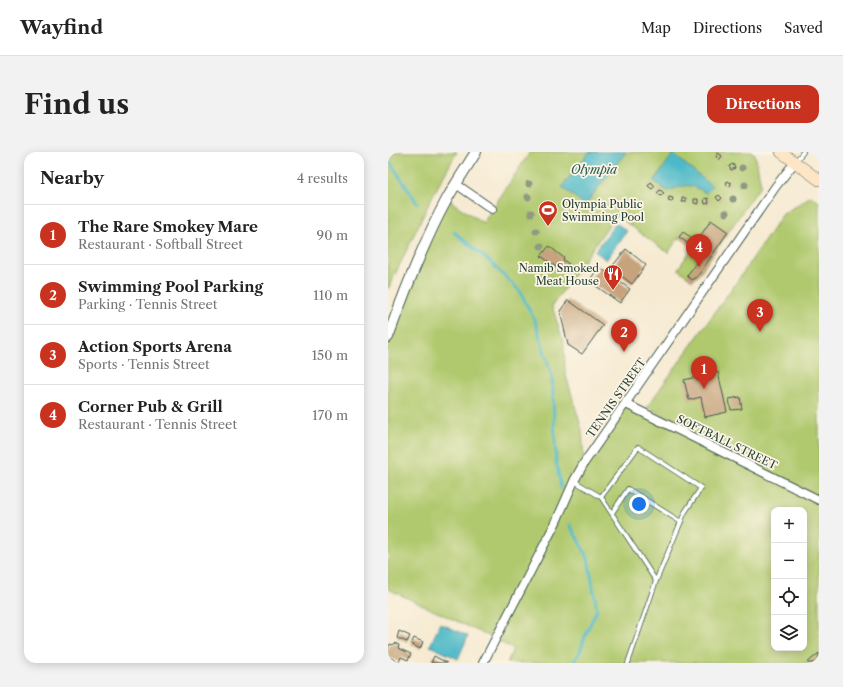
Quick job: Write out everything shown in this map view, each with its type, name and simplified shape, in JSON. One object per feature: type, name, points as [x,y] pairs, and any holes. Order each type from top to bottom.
[{"type":"main road","points":[[780,152],[819,180]]},
{"type":"street","points":[[388,337],[410,276],[440,212],[476,152]]},
{"type":"street","name":"TENNIS STREET","points":[[483,663],[556,522],[574,481],[584,463],[776,186],[795,162]]},
{"type":"street","points":[[456,184],[492,209]]},
{"type":"street","name":"SOFTBALL STREET","points":[[626,404],[819,500]]},
{"type":"lane","points":[[795,162],[803,152]]},
{"type":"lane","points":[[601,497],[638,447],[701,488],[685,512],[656,581],[628,663]]},
{"type":"lane","points":[[574,481],[601,497],[656,581]]},
{"type":"lane","points":[[612,513],[628,489],[681,522]]},
{"type":"green space","points":[[388,152],[457,152],[433,195],[388,289]]},
{"type":"green space","points":[[530,152],[752,152],[755,154],[761,185],[697,277],[692,280],[678,269],[693,247],[679,237],[668,253],[616,215],[552,306],[564,344],[565,372],[582,430],[584,462],[626,404],[819,500],[819,663],[507,663],[513,649],[495,639],[388,589],[388,341],[447,199],[483,223]]},
{"type":"green space","points":[[811,196],[819,202],[819,496],[757,466],[647,407],[738,280],[783,214]]},
{"type":"water","name":"Olympia","points":[[589,152],[626,152],[585,205],[562,187]]},
{"type":"water","points":[[673,154],[712,186],[706,193],[691,186],[679,187],[667,191],[654,181]]},
{"type":"water","points":[[616,223],[627,231],[606,260],[595,251]]},
{"type":"water","points":[[440,623],[468,636],[458,659],[430,646]]},
{"type":"building","points":[[718,153],[722,156],[719,160],[716,157]]},
{"type":"building","points":[[733,164],[735,168],[731,170],[729,166]]},
{"type":"building","points":[[727,181],[731,183],[730,187],[726,185]]},
{"type":"building","points":[[651,182],[655,186],[652,189],[648,186]]},
{"type":"building","points":[[660,190],[664,193],[661,196],[657,193]]},
{"type":"building","points":[[719,195],[722,198],[719,201],[716,197]]},
{"type":"building","points":[[669,197],[673,198],[672,202],[668,201]]},
{"type":"building","points":[[682,198],[686,198],[686,202],[682,202]]},
{"type":"building","points":[[708,198],[709,203],[705,204],[704,199]]},
{"type":"building","points":[[694,199],[698,199],[698,204],[694,203]]},
{"type":"building","points":[[711,220],[728,232],[697,277],[692,280],[687,276],[700,257],[690,251],[693,247],[679,237],[683,232],[697,241]]},
{"type":"building","points":[[549,246],[569,264],[565,270],[558,264],[556,267],[541,256]]},
{"type":"building","points":[[626,249],[646,265],[632,284],[611,268]]},
{"type":"building","points":[[599,267],[630,289],[620,303],[589,281]]},
{"type":"building","points":[[568,300],[603,325],[582,354],[568,345],[560,311]]},
{"type":"building","points":[[718,372],[727,412],[705,417],[701,397],[689,400],[684,380]]},
{"type":"building","points":[[740,397],[742,409],[731,410],[729,399]]},
{"type":"building","points":[[399,631],[410,636],[407,642],[397,638]]},
{"type":"building","points":[[414,638],[423,642],[420,649],[411,644]]},
{"type":"building","points":[[395,643],[399,645],[398,648],[411,654],[408,660],[401,657],[399,662],[388,657],[388,648],[390,644],[393,645]]},
{"type":"building","points":[[819,653],[819,663],[807,663]]},
{"type":"building","points":[[434,656],[447,663],[431,663]]},
{"type":"waterway","points":[[388,159],[417,203]]},
{"type":"waterway","points":[[454,232],[490,262],[519,290],[535,321],[552,376],[556,461],[561,488]]},
{"type":"waterway","points":[[570,525],[588,558],[597,610],[587,631],[579,654],[573,663]]},
{"type":"place","name":"Olympia Public Swimming Pool","points":[[548,227]]},
{"type":"place","name":"Corner Pub & Grill","points":[[699,267]]},
{"type":"place","name":"Namib Smoked Meat House","points":[[613,291]]},
{"type":"place","name":"Action Sports Arena","points":[[760,332]]},
{"type":"place","name":"Swimming Pool Parking","points":[[624,352]]},
{"type":"place","name":"The Rare Smokey Mare","points":[[704,389]]}]
